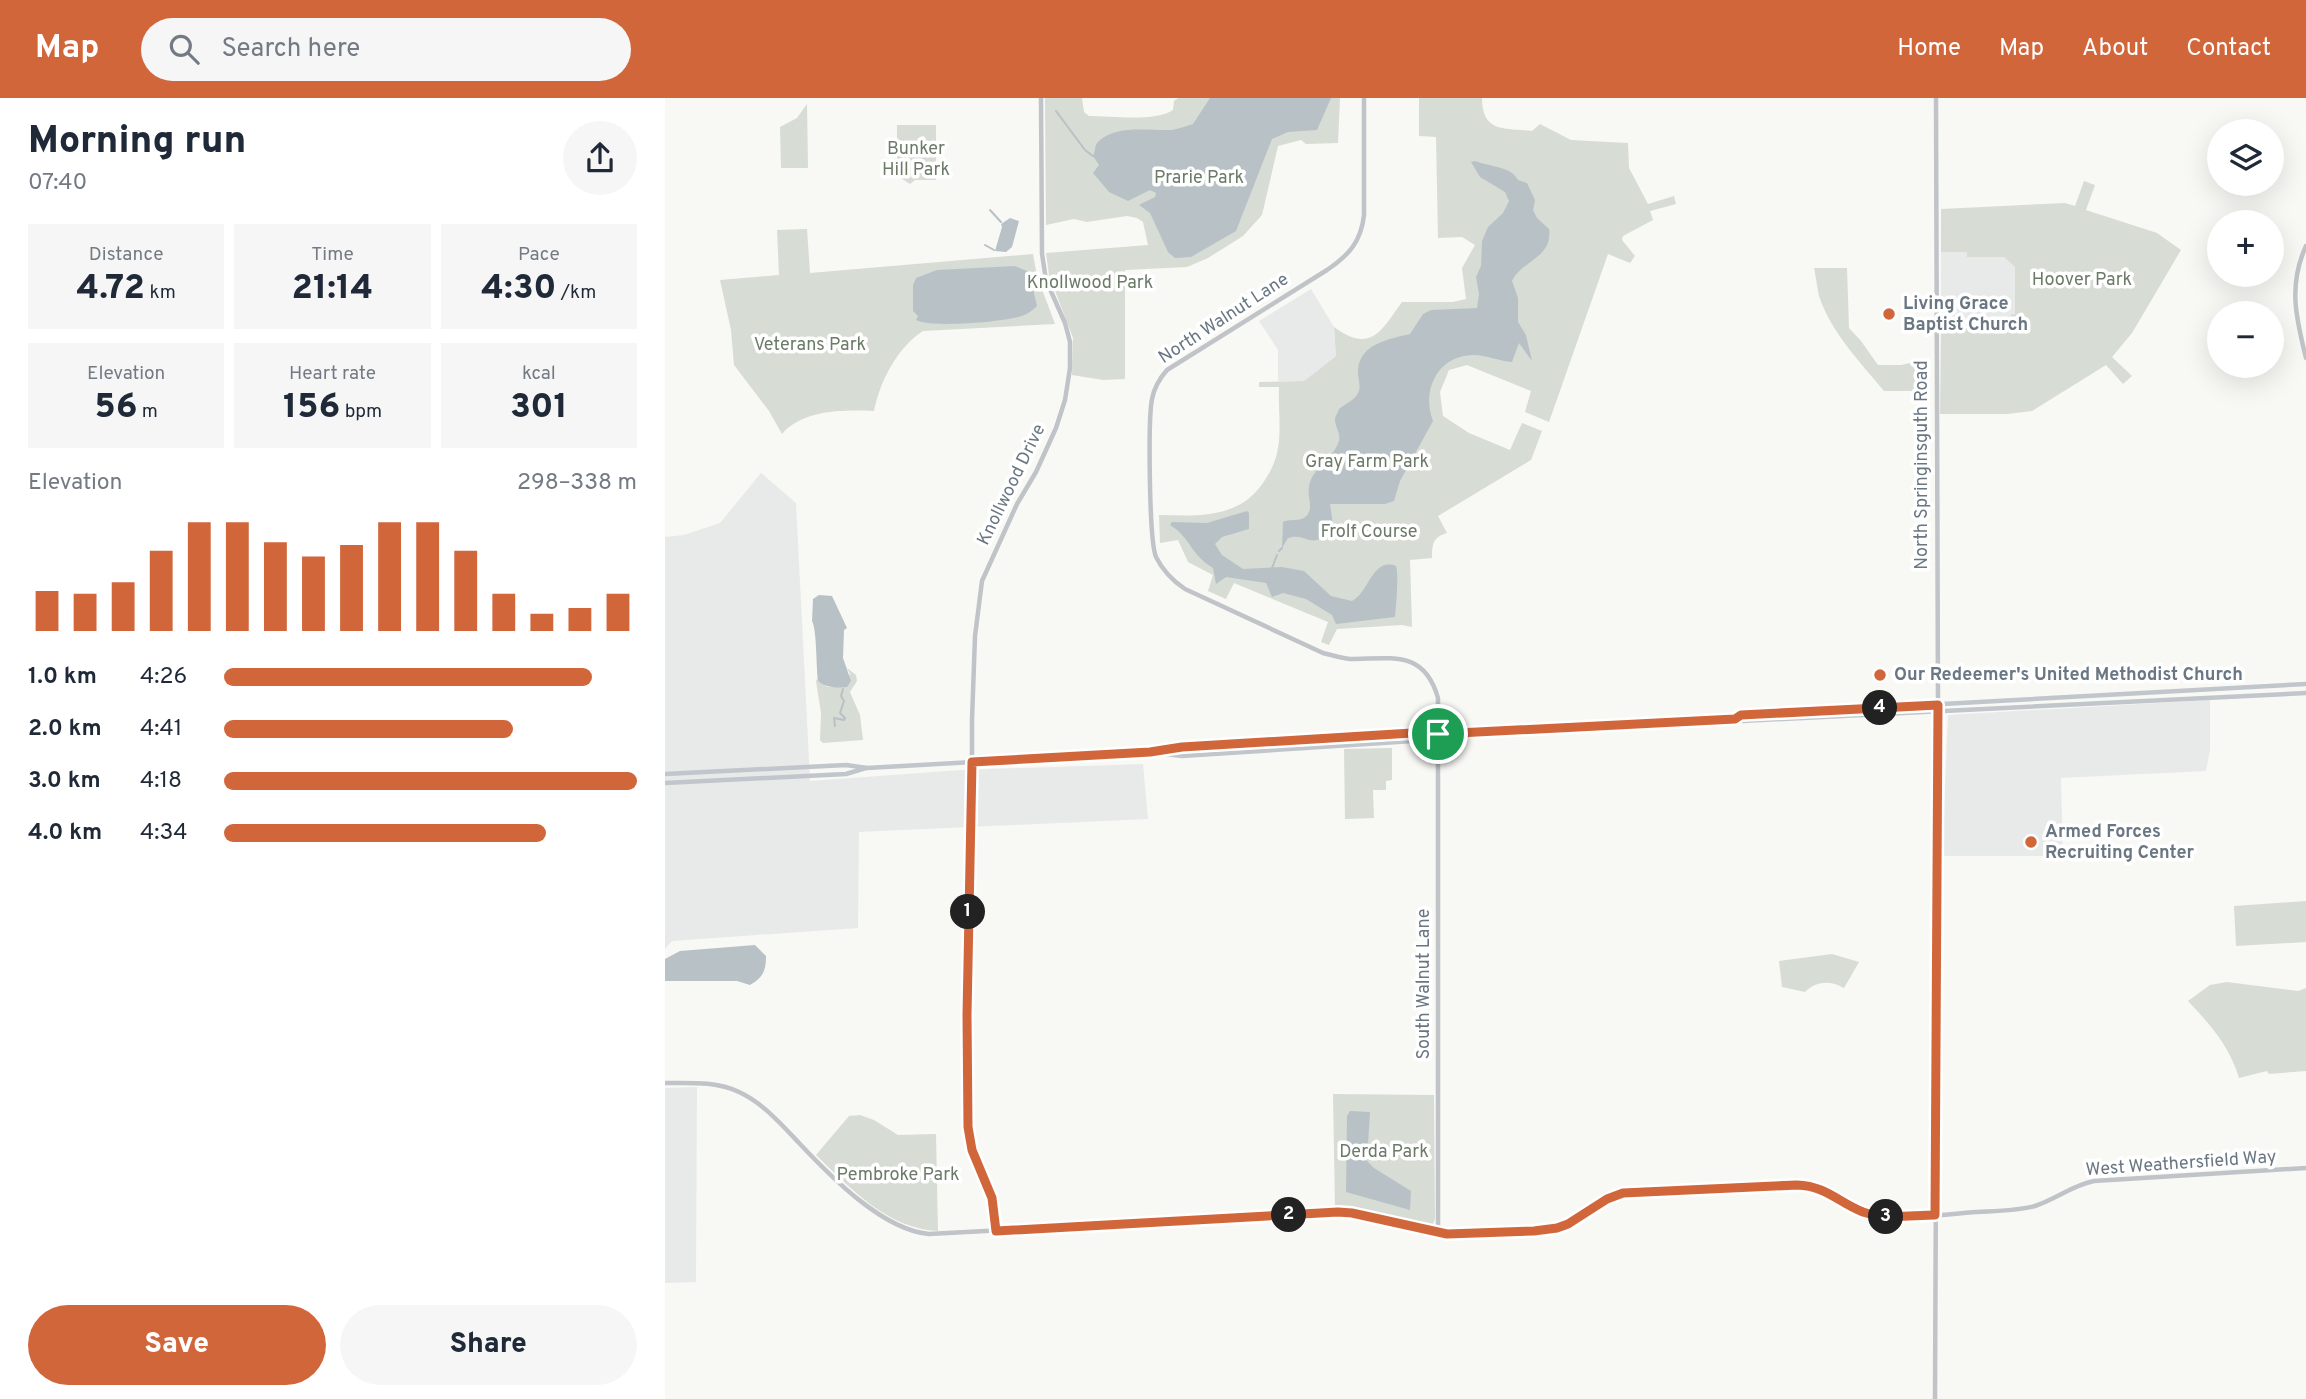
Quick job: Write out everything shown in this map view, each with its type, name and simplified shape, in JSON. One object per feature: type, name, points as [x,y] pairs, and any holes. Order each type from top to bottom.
[{"type":"main road","points":[[1938,708],[2306,684]]},
{"type":"main road","points":[[665,774],[846,765],[867,768],[1150,752],[1222,744],[1412,733],[1438,734],[1735,719],[1741,715],[2306,693]]},
{"type":"main road","points":[[1150,752],[1182,756],[1413,741],[1438,734]]},
{"type":"main road","points":[[748,779],[749,768]]},
{"type":"main road","points":[[665,783],[846,774],[867,768]]},
{"type":"street","name":"Knollwood Drive","points":[[996,1231],[992,1198],[972,1150],[968,1127],[967,925],[975,636],[982,581],[1056,428],[1065,400],[1070,368],[1070,342],[1046,279],[1042,254],[1041,98]]},
{"type":"street","name":"North Walnut Lane","points":[[1364,98],[1363,222],[1351,251],[1327,270],[1167,370],[1157,386],[1151,410],[1152,533],[1155,555],[1168,576],[1185,589],[1324,653],[1347,659],[1402,658],[1423,668],[1434,682],[1438,698],[1438,734]]},
{"type":"street","name":"North Springinsguth Road","points":[[1935,1399],[1938,708],[1936,98]]},
{"type":"street","points":[[2306,246],[2295,277],[2293,295],[2306,358]]},
{"type":"street","name":"South Walnut Lane","points":[[1438,734],[1438,1233]]},
{"type":"street","name":"West Weathersfield Way","points":[[665,1083],[724,1086],[750,1098],[767,1111],[834,1178],[880,1216],[897,1226],[929,1234],[1342,1212],[1438,1233],[1460,1234],[1557,1228],[1576,1221],[1607,1199],[1630,1192],[1797,1185],[1822,1189],[1854,1208],[1874,1215],[1935,1215],[2025,1208],[2094,1181],[2306,1168]]},
{"type":"shaded area","points":[[1210,98],[1331,98],[1317,130],[1288,132],[1272,139],[1236,231],[1191,257],[1175,258],[1168,252],[1150,213],[1139,205],[1155,197],[1156,193],[1150,190],[1128,201],[1109,192],[1093,173],[1099,165],[1093,156],[1097,143],[1115,132],[1171,130],[1193,124]]},
{"type":"shaded area","points":[[1471,162],[1505,169],[1518,180],[1527,183],[1535,200],[1533,210],[1549,229],[1549,239],[1542,253],[1512,281],[1518,298],[1518,322],[1526,335],[1532,361],[1519,343],[1512,362],[1474,355],[1451,361],[1435,376],[1429,398],[1433,421],[1400,481],[1394,501],[1385,504],[1330,504],[1334,531],[1318,540],[1288,538],[1282,548],[1283,522],[1303,518],[1308,514],[1311,481],[1339,441],[1335,417],[1339,409],[1353,400],[1359,391],[1358,369],[1365,353],[1378,344],[1410,334],[1423,314],[1431,310],[1477,308],[1479,294],[1476,277],[1481,266],[1482,241],[1488,227],[1503,213],[1509,201],[1505,192],[1480,177]]},
{"type":"shaded area","points":[[1010,218],[1019,221],[1012,247],[1006,252],[995,251],[1001,224]]},
{"type":"shaded area","points":[[1941,252],[1967,252],[1967,257],[2004,257],[2015,267],[2015,314],[2011,326],[1941,327]]},
{"type":"shaded area","points":[[1015,266],[1029,272],[1037,306],[1028,313],[1009,319],[982,322],[935,324],[916,320],[918,316],[913,311],[913,285],[916,278],[937,270]]},
{"type":"shaded area","points":[[1311,289],[1334,327],[1336,356],[1304,381],[1278,381],[1278,350],[1259,321]]},
{"type":"shaded area","points":[[761,473],[796,503],[810,781],[961,770],[1143,764],[1148,819],[859,832],[858,928],[672,941],[665,949],[665,537],[684,535],[720,523]]},
{"type":"shaded area","points":[[1247,511],[1249,529],[1222,537],[1215,544],[1222,555],[1243,569],[1282,567],[1304,571],[1331,596],[1352,601],[1381,567],[1396,566],[1395,617],[1336,624],[1332,615],[1306,599],[1283,593],[1272,597],[1266,583],[1226,577],[1216,584],[1213,568],[1205,563],[1170,525],[1172,522],[1207,523]]},
{"type":"shaded area","points":[[819,595],[832,596],[847,628],[844,630],[843,658],[851,681],[847,687],[829,686],[818,681],[812,621],[813,599]]},
{"type":"shaded area","points":[[2210,700],[2210,750],[2206,771],[2061,778],[2063,856],[1942,856],[1948,715]]},
{"type":"shaded area","points":[[755,945],[766,956],[765,966],[761,976],[750,985],[737,981],[665,981],[665,959],[680,951]]},
{"type":"shaded area","points":[[697,1087],[696,1282],[665,1283],[665,1088]]},
{"type":"shaded area","points":[[1350,1111],[1370,1112],[1367,1161],[1411,1191],[1410,1210],[1346,1192],[1347,1116]]},
{"type":"green space","name":"Prarie Park","points":[[1045,98],[1082,98],[1084,112],[1089,116],[1133,118],[1165,114],[1173,110],[1174,101],[1178,98],[1340,98],[1338,143],[1306,144],[1301,140],[1278,146],[1262,215],[1243,236],[1208,258],[1187,267],[1125,270],[1125,379],[1103,380],[1072,375],[1073,338],[1049,275],[1046,253],[1148,245],[1143,222],[1127,216],[1087,222],[1074,219],[1046,225]]},
{"type":"green space","name":"Gray Farm Park","points":[[1419,98],[1482,98],[1486,118],[1497,126],[1532,131],[1540,124],[1571,140],[1628,143],[1629,168],[1648,204],[1674,196],[1676,204],[1650,211],[1653,220],[1623,236],[1622,240],[1635,256],[1630,263],[1608,254],[1549,422],[1525,412],[1531,391],[1467,365],[1449,370],[1440,392],[1443,416],[1469,433],[1510,450],[1522,423],[1542,431],[1531,460],[1438,516],[1447,533],[1434,542],[1432,558],[1410,560],[1412,627],[1402,625],[1337,629],[1329,645],[1321,642],[1328,622],[1234,583],[1226,599],[1208,591],[1213,575],[1188,562],[1178,540],[1160,543],[1159,515],[1201,515],[1227,510],[1239,505],[1260,487],[1276,458],[1279,387],[1259,387],[1259,382],[1304,381],[1336,356],[1334,327],[1357,339],[1366,339],[1381,330],[1402,302],[1453,302],[1466,299],[1462,268],[1475,245],[1462,237],[1438,238],[1436,137],[1419,136]]},
{"type":"green space","points":[[807,104],[808,168],[781,168],[780,127],[797,118]]},
{"type":"green space","name":"Bunker Hill Park","points":[[897,125],[936,125],[936,180],[915,180],[910,184],[893,173],[897,161]]},
{"type":"green space","name":"Hoover Park","points":[[2084,181],[2095,185],[2086,210],[2157,233],[2181,250],[2132,333],[2112,357],[2132,376],[2123,384],[2106,365],[2032,411],[2007,414],[1940,414],[1941,327],[2011,326],[2011,314],[2015,314],[2015,267],[2004,257],[1967,257],[1967,252],[1941,252],[1941,209],[2065,203],[2075,206]]},
{"type":"green space","name":"Veterans Park","points":[[807,229],[810,273],[1033,254],[1037,276],[1055,324],[923,331],[905,346],[891,366],[874,411],[838,411],[813,415],[791,426],[782,434],[769,411],[734,365],[731,330],[720,280],[779,275],[777,230]]},
{"type":"green space","points":[[1814,268],[1847,268],[1849,328],[1878,365],[1901,365],[1927,359],[1927,391],[1884,391],[1856,358],[1831,322],[1819,296]]},
{"type":"green space","points":[[847,668],[856,675],[857,681],[850,692],[860,715],[863,740],[823,743],[820,740],[821,713],[816,681],[817,679],[828,687],[841,687],[850,674]]},
{"type":"green space","points":[[1392,748],[1392,780],[1386,781],[1386,790],[1373,790],[1374,818],[1345,819],[1344,749]]},
{"type":"green space","points":[[2306,901],[2306,942],[2236,946],[2234,906]]},
{"type":"green space","points":[[1832,954],[1859,962],[1844,988],[1828,983],[1818,984],[1805,992],[1782,987],[1779,961]]},
{"type":"green space","points":[[2227,982],[2298,991],[2306,988],[2306,1071],[2269,1074],[2267,1071],[2239,1078],[2218,1037],[2188,1001],[2210,985]]},
{"type":"green space","name":"Derda Park","points":[[1333,1094],[1434,1095],[1433,1224],[1424,1227],[1358,1211],[1335,1209]]},
{"type":"green space","name":"Pembroke Park","points":[[860,1115],[898,1135],[936,1134],[938,1231],[920,1229],[886,1215],[856,1193],[816,1155],[849,1116]]},
{"type":"waterway","points":[[1056,111],[1085,150],[1093,156]]},
{"type":"waterway","points":[[990,210],[1001,222]]},
{"type":"waterway","points":[[985,245],[994,250]]},
{"type":"waterway","points":[[1279,551],[1282,548]]},
{"type":"waterway","points":[[1272,568],[1277,555]]},
{"type":"waterway","points":[[835,726],[834,718],[845,718],[840,713],[844,701],[841,696],[843,689]]},
{"type":"place","name":"Living Grace Baptist Church","points":[[1889,314]]},
{"type":"place","name":"Our Redeemer's United Methodist Church","points":[[1880,675]]},
{"type":"place","name":"Armed Forces Recruiting Center","points":[[2031,842]]},
{"type":"route","points":[[1938,705],[1935,1215],[1874,1215],[1854,1208],[1830,1192],[1797,1185],[1623,1193],[1607,1199],[1576,1221],[1557,1228],[1534,1231],[1447,1234],[1338,1212],[996,1231],[992,1198],[972,1150],[968,1127],[968,899],[972,762],[1412,733],[1438,734],[1735,719],[1741,715],[1938,705]]},
{"type":"park label","name":"Knollwood Park","points":[[1090,283]]},
{"type":"park label","name":"Frolf Course","points":[[1369,532]]}]
